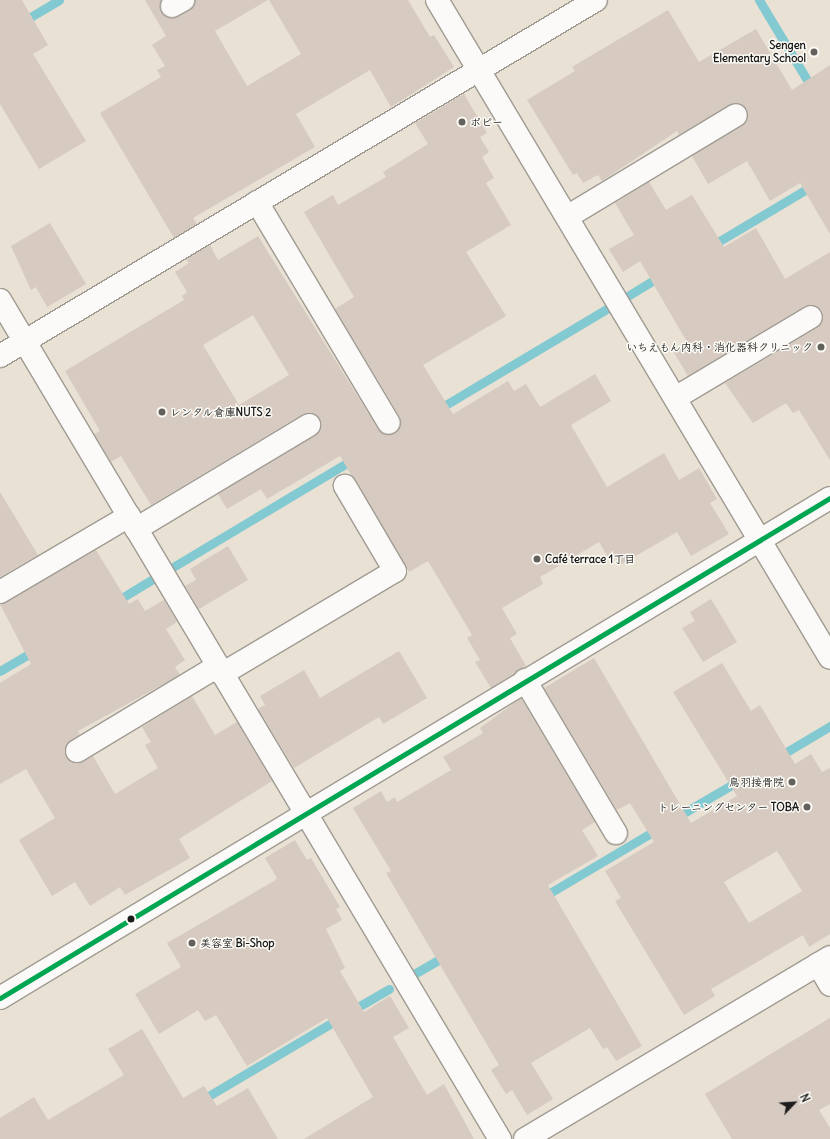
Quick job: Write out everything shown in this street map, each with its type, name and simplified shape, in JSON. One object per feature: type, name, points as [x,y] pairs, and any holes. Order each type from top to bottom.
[{"type":"street","points":[[437,0],[830,658]]},
{"type":"street","points":[[0,356],[596,0]]},
{"type":"street","points":[[566,217],[736,115]]},
{"type":"street","points":[[258,202],[389,423]]},
{"type":"street","points":[[0,300],[500,1139]]},
{"type":"street","points":[[675,398],[811,317]]},
{"type":"street","points":[[0,592],[309,426]]},
{"type":"street","points":[[77,751],[395,571],[344,486]]},
{"type":"street","points":[[0,998],[305,812],[830,498]]},
{"type":"street","points":[[525,680],[616,833]]},
{"type":"street","points":[[525,1139],[824,961],[830,985]]},
{"type":"building","points":[[0,0],[22,0],[48,45],[33,54],[86,141],[39,169],[0,104]]},
{"type":"building","points":[[145,0],[161,0],[161,12],[172,18],[189,11],[195,0],[268,0],[215,31],[247,86],[301,54],[269,0],[408,0],[430,37],[434,35],[454,67],[391,107],[370,70],[296,114],[315,147],[193,218],[197,224],[174,238],[100,113],[161,77],[157,70],[165,66],[152,45],[166,36]]},
{"type":"building","points":[[668,10],[699,62],[756,29],[792,90],[830,65],[830,234],[800,183],[770,201],[747,161],[708,184],[692,156],[747,121],[747,109],[736,103],[679,135],[677,131],[602,181],[598,175],[583,183],[577,173],[573,175],[527,100],[575,71],[572,67]]},
{"type":"building","points":[[464,94],[487,133],[480,137],[489,152],[482,157],[494,178],[486,183],[511,225],[466,252],[506,316],[423,365],[453,414],[508,381],[514,391],[526,384],[540,407],[595,374],[611,401],[571,425],[607,487],[664,453],[679,480],[699,468],[717,499],[710,503],[729,534],[691,556],[677,532],[620,565],[614,554],[608,557],[599,542],[540,577],[543,584],[502,608],[517,634],[510,638],[526,666],[491,688],[475,662],[480,660],[467,638],[472,635],[428,561],[409,572],[340,456],[267,499],[261,489],[227,509],[218,494],[316,435],[321,424],[315,414],[303,414],[151,505],[121,456],[111,462],[94,434],[100,431],[65,371],[184,300],[182,296],[187,292],[175,272],[189,263],[186,259],[210,245],[218,260],[258,236],[378,429],[389,435],[396,433],[401,423],[400,417],[335,309],[354,297],[304,212],[333,195],[338,205],[386,177],[383,172],[428,144],[415,123]],"holes":[[[253,315],[289,375],[239,405],[203,345]]]},
{"type":"building","points":[[649,182],[666,210],[692,195],[724,247],[756,228],[785,279],[830,252],[830,460],[799,410],[793,413],[786,403],[753,423],[725,383],[817,328],[823,317],[822,310],[811,305],[805,306],[688,376],[673,351],[687,342],[640,261],[623,272],[609,249],[634,235],[615,203]]},
{"type":"building","points":[[50,223],[86,284],[47,307],[36,287],[31,290],[11,246]]},
{"type":"building","points":[[0,492],[38,555],[0,577]]},
{"type":"building","points":[[228,546],[248,580],[199,609],[185,586],[196,580],[190,569]]},
{"type":"building","points":[[96,550],[129,604],[138,599],[145,611],[164,600],[177,622],[166,629],[185,660],[175,667],[180,675],[78,731],[80,735],[66,745],[67,758],[78,763],[93,756],[115,794],[158,768],[145,745],[151,742],[142,727],[192,696],[215,735],[237,722],[272,781],[179,839],[190,858],[125,895],[120,887],[90,906],[75,882],[52,896],[19,840],[55,818],[26,769],[0,784],[0,683],[31,664],[0,604]]},
{"type":"building","points":[[711,599],[737,642],[703,662],[682,628],[695,621],[690,612]]},
{"type":"building","points":[[399,651],[427,698],[383,724],[379,717],[294,768],[258,709],[265,705],[260,696],[304,670],[320,698]]},
{"type":"building","points":[[594,658],[691,823],[737,796],[673,692],[722,663],[751,711],[760,705],[795,764],[811,754],[822,772],[830,768],[830,934],[809,947],[803,935],[711,989],[715,996],[684,1015],[615,901],[621,898],[605,871],[654,842],[630,803],[617,810],[544,688]],"holes":[[[777,851],[802,891],[749,923],[724,882]]]},
{"type":"building","points":[[521,698],[595,822],[582,830],[598,856],[548,885],[642,1046],[616,1061],[607,1047],[603,1049],[590,1028],[531,1063],[553,1099],[527,1115],[512,1090],[506,1094],[491,1070],[499,1065],[386,873],[391,871],[353,808],[381,791],[387,802],[395,797],[397,802],[451,770],[443,757],[483,733],[480,728]]},
{"type":"building","points":[[295,840],[307,860],[311,858],[340,907],[336,909],[342,920],[326,929],[345,968],[340,971],[364,1012],[390,996],[409,1028],[393,1037],[427,1095],[444,1084],[474,1139],[304,1139],[373,1097],[327,1018],[247,1066],[216,1015],[205,1021],[198,1010],[159,1034],[135,994],[181,967],[167,943],[274,881],[277,878],[265,858]]},
{"type":"building","points":[[830,1018],[830,1104],[819,1110],[830,1128],[830,1139],[732,1139],[705,1094]]},
{"type":"building","points":[[142,1029],[183,1098],[204,1086],[217,1106],[248,1088],[278,1139],[0,1139],[0,1118],[34,1097],[48,1120],[124,1075],[108,1049]]},
{"type":"waterway","points":[[22,22],[59,0]]},
{"type":"waterway","points":[[759,0],[813,90]]},
{"type":"waterway","points":[[711,246],[830,175]]},
{"type":"waterway","points":[[626,297],[662,275]]},
{"type":"waterway","points":[[437,410],[608,308]]},
{"type":"waterway","points":[[173,567],[355,458]]},
{"type":"waterway","points":[[115,602],[153,579]]},
{"type":"waterway","points":[[0,671],[37,649]]},
{"type":"waterway","points":[[778,757],[830,726]]},
{"type":"waterway","points":[[675,818],[740,780]]},
{"type":"waterway","points":[[543,897],[659,828]]},
{"type":"waterway","points":[[414,974],[448,954]]},
{"type":"waterway","points":[[351,1011],[389,989]]},
{"type":"waterway","points":[[200,1101],[340,1018]]},
{"type":"transit line","points":[[0,998],[830,498]]},
{"type":"place","name":"Sengen Elementary School","points":[[814,52]]},
{"type":"place","name":"ポピー","points":[[462,122]]},
{"type":"place","name":"いちえもん内科・消化器科クリニック","points":[[821,347]]},
{"type":"place","name":"レンタル倉庫NUTS 2","points":[[162,412]]},
{"type":"place","name":"Café terrace 1丁目","points":[[537,559]]},
{"type":"place","name":"鳥羽接骨院","points":[[792,782]]},
{"type":"place","name":"トレーニングセンター TOBA","points":[[807,807]]},
{"type":"place","name":"美容室 Bi-Shop","points":[[192,943]]}]
